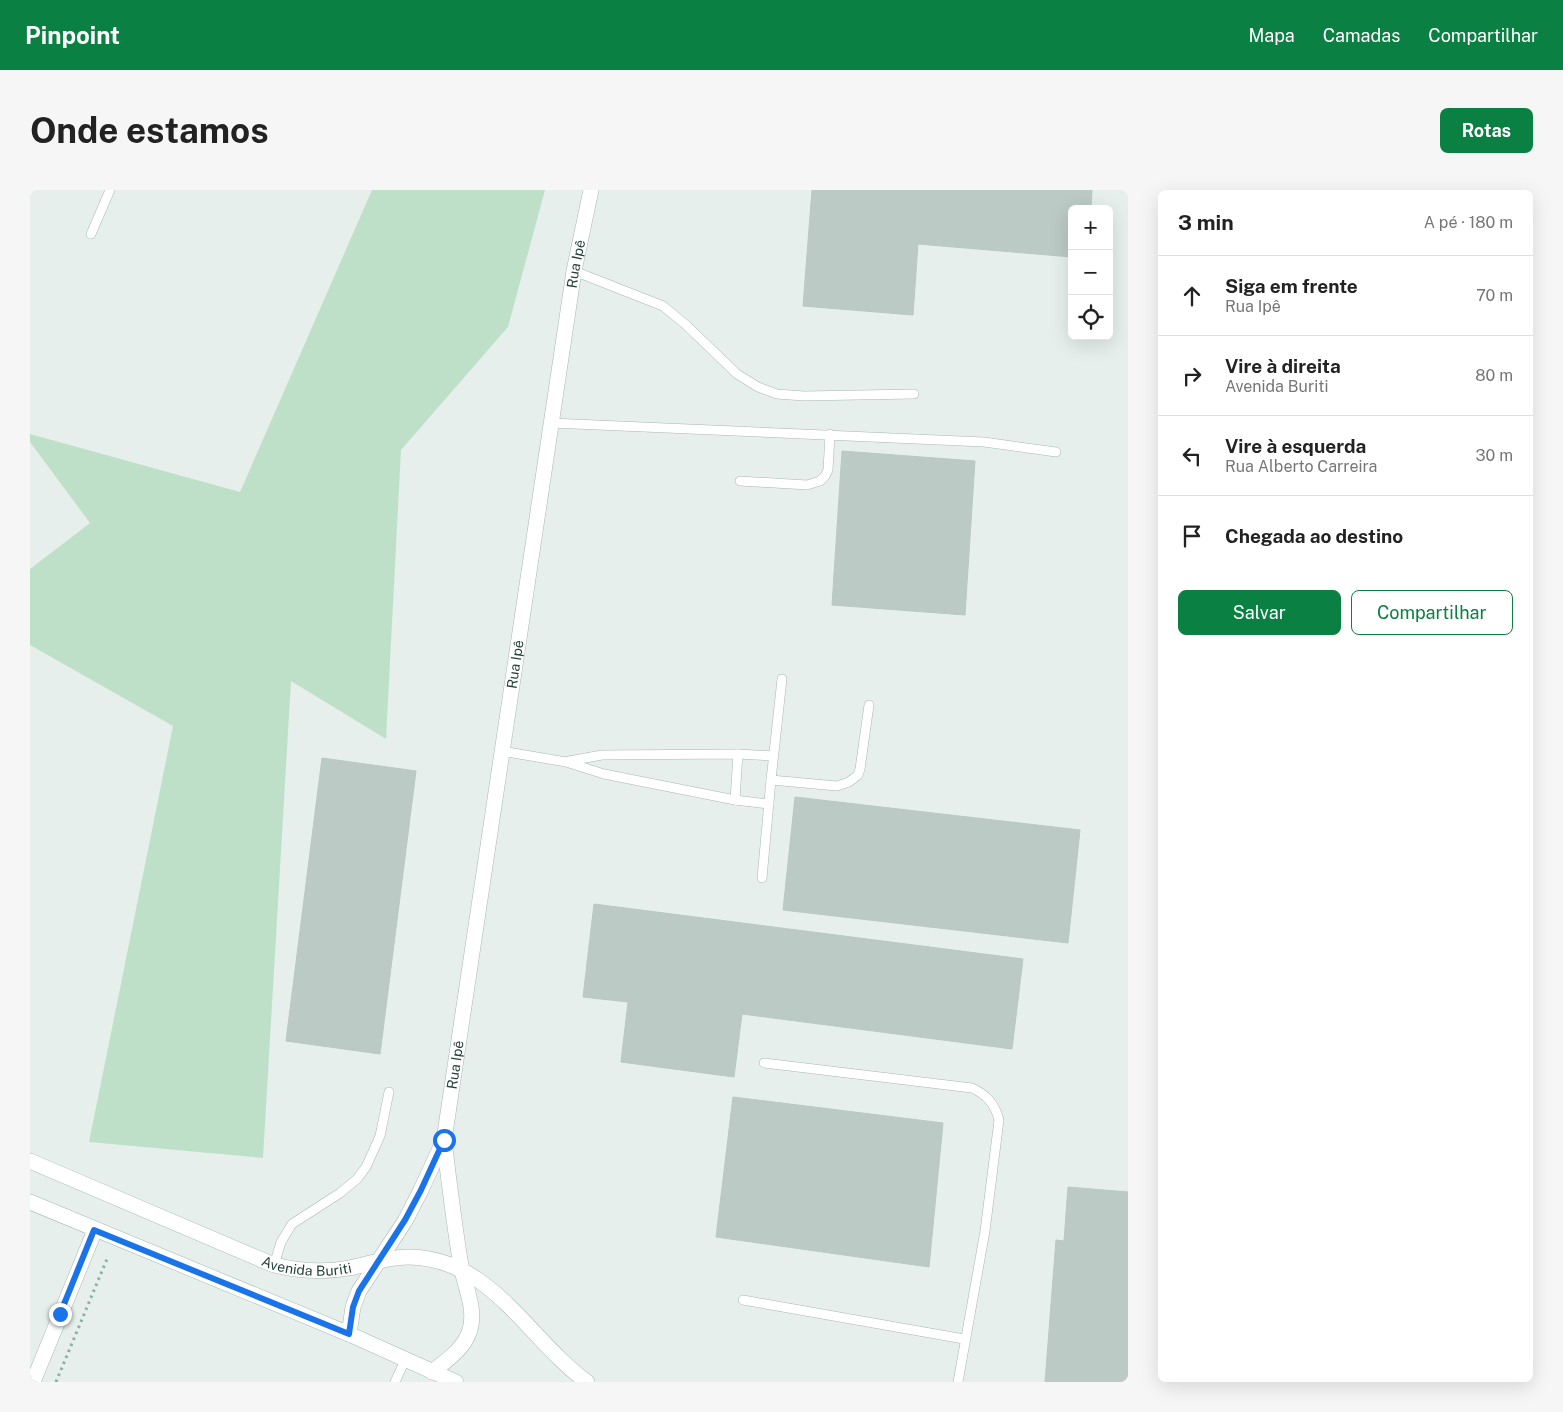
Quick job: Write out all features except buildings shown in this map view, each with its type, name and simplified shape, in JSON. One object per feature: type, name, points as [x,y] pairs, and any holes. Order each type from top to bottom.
[{"type":"street","name":"Rua Ipê","points":[[432,1372],[458,1350],[470,1331],[472,1318],[471,1304],[461,1269],[444,1140],[574,271],[591,190]]},
{"type":"street","name":"Rua Ipê","points":[[349,1334],[353,1307],[359,1291],[405,1220],[444,1140]]},
{"type":"street","name":"Avenida Buriti","points":[[30,1160],[274,1265],[317,1272],[349,1268],[380,1259],[408,1257],[430,1258],[461,1269],[482,1281],[501,1297],[536,1334],[587,1382]]},
{"type":"street","points":[[30,1202],[349,1334],[456,1382]]},
{"type":"street","points":[[33,1382],[94,1230]]},
{"type":"lane","points":[[91,234],[110,190]]},
{"type":"lane","points":[[574,271],[663,306],[685,324],[737,374],[770,392],[804,396],[914,394]]},
{"type":"lane","points":[[551,423],[984,442],[1056,452]]},
{"type":"lane","points":[[740,481],[807,485],[820,481],[828,470],[830,434]]},
{"type":"lane","points":[[762,878],[782,679]]},
{"type":"lane","points":[[771,780],[837,786],[849,782],[858,775],[860,768],[869,705]]},
{"type":"lane","points":[[501,752],[566,762],[604,774],[735,800],[769,804]]},
{"type":"lane","points":[[566,762],[602,755],[738,754],[773,756]]},
{"type":"lane","points":[[735,800],[738,754]]},
{"type":"lane","points":[[764,1063],[972,1088],[982,1092],[996,1108],[999,1120],[985,1231],[964,1339],[958,1382]]},
{"type":"lane","points":[[274,1265],[280,1242],[292,1224],[340,1193],[357,1179],[366,1167],[380,1136],[389,1092]]},
{"type":"lane","points":[[743,1300],[964,1339]]},
{"type":"lane","points":[[395,1382],[406,1360]]},
{"type":"path","points":[[56,1382],[107,1259]]},
{"type":"green space","points":[[372,190],[545,190],[508,327],[401,450],[386,739],[291,681],[263,1158],[89,1142],[173,726],[30,645],[30,569],[90,523],[30,442],[30,434],[240,492]]},
{"type":"route","points":[[60,1314],[94,1230],[349,1334],[353,1307],[359,1291],[405,1220],[444,1140]]}]
